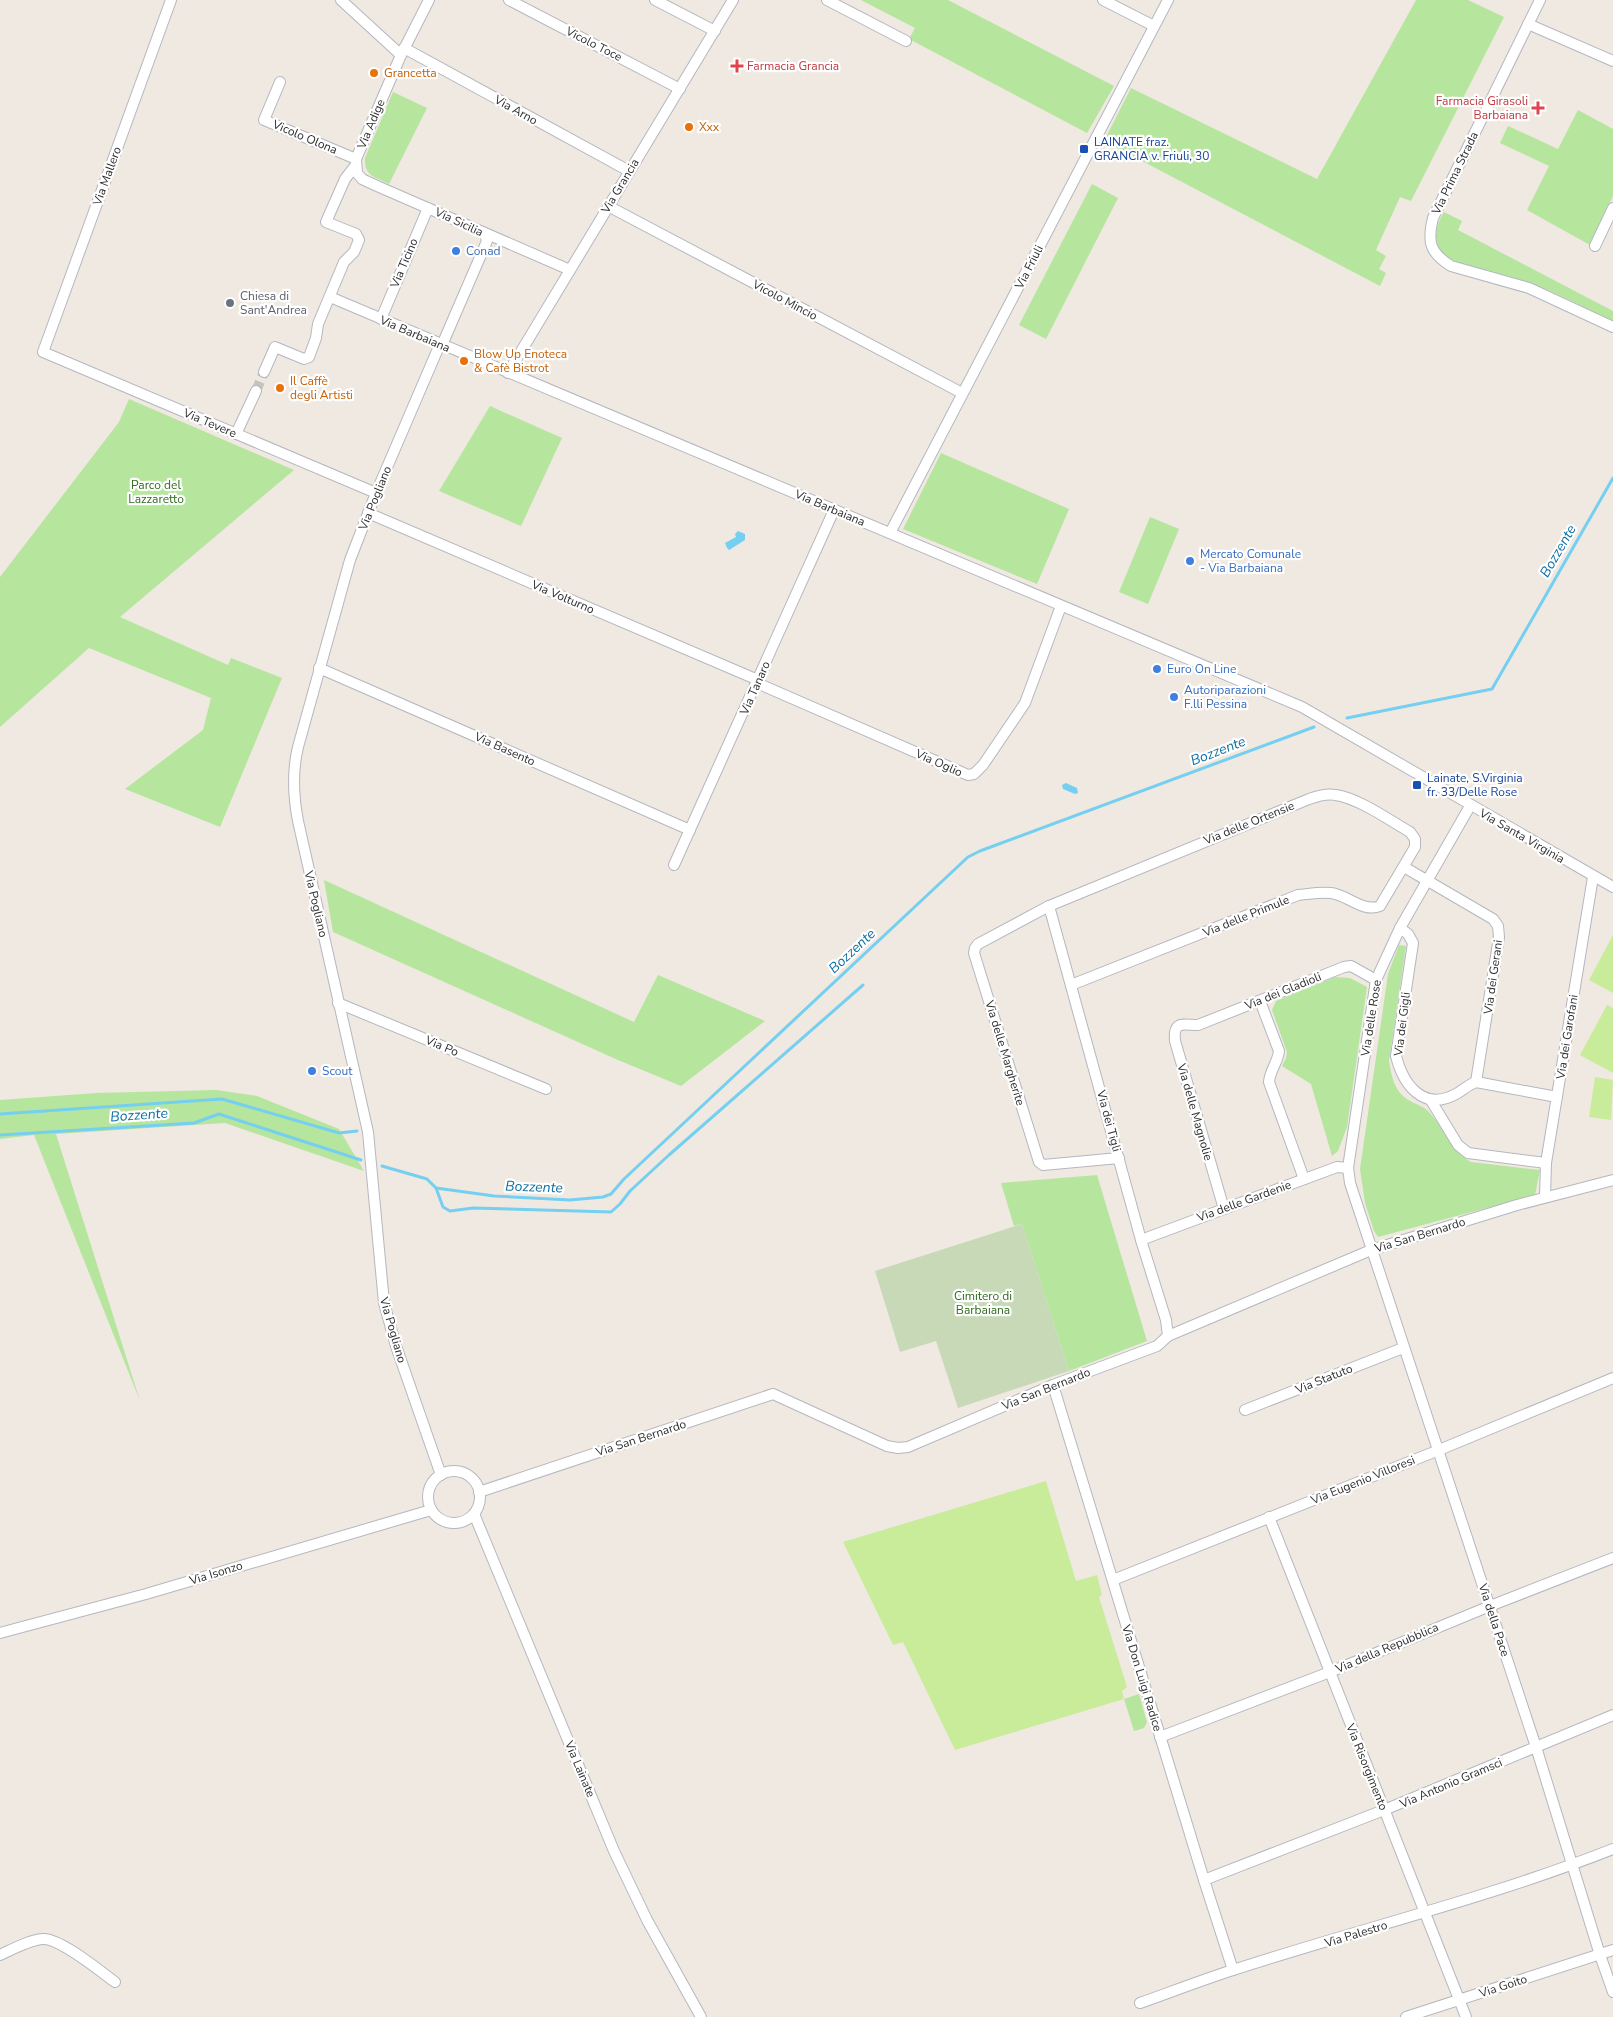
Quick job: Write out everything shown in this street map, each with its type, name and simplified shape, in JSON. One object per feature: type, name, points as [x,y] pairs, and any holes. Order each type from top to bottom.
[{"type":"street","name":"Via Mallero","points":[[43,352],[171,0]]},
{"type":"street","points":[[341,0],[402,52]]},
{"type":"street","name":"Via Adige","points":[[330,297],[344,262],[354,252],[358,240],[356,234],[326,222],[345,179],[356,162],[402,52],[429,0]]},
{"type":"street","name":"Vicolo Toce","points":[[509,0],[680,89]]},
{"type":"street","points":[[655,0],[715,31]]},
{"type":"street","name":"Via Grancia","points":[[508,373],[733,0]]},
{"type":"street","points":[[827,0],[906,41]]},
{"type":"street","points":[[1103,0],[1154,26]]},
{"type":"street","name":"Via Friuli","points":[[890,533],[1168,0]]},
{"type":"street","name":"Via Prima Strada","points":[[1540,0],[1432,218],[1429,232],[1430,242],[1433,252],[1451,266],[1529,288],[1613,327]]},
{"type":"street","points":[[1528,24],[1613,61]]},
{"type":"street","name":"Via Arno","points":[[402,52],[629,171]]},
{"type":"street","name":"Vicolo Olona","points":[[280,82],[264,120],[356,162]]},
{"type":"street","name":"Via Sicilia","points":[[356,162],[357,173],[362,179],[570,270]]},
{"type":"street","name":"Vicolo Mincio","points":[[608,206],[962,393]]},
{"type":"street","name":"Via Ticino","points":[[381,319],[428,208]]},
{"type":"street","points":[[1594,246],[1613,208]]},
{"type":"street","name":"Via Pogliano","points":[[441,1474],[396,1346],[384,1303],[368,1132],[294,797],[295,761],[350,560],[376,493],[487,241],[485,234]]},
{"type":"street","points":[[264,372],[274,347],[302,359],[308,358],[316,338],[318,324],[330,297]]},
{"type":"street","name":"Via Barbaiana","points":[[330,297],[1302,707],[1328,722]]},
{"type":"street","name":"Via Tevere","points":[[43,352],[376,493]]},
{"type":"street","points":[[236,434],[256,391]]},
{"type":"street","name":"Via Tanaro","points":[[674,865],[834,510]]},
{"type":"street","name":"Via Volturno","points":[[368,513],[758,682]]},
{"type":"street","name":"Via Oglio","points":[[758,682],[968,775],[974,774],[983,765],[1025,703],[1061,606]]},
{"type":"street","name":"Via Basento","points":[[319,668],[690,830]]},
{"type":"street","name":"Via Santa Virginia","points":[[1328,722],[1470,806],[1613,887]]},
{"type":"street","name":"Via delle Ortensie","points":[[1049,906],[1308,799],[1323,795],[1335,795],[1350,799],[1410,832],[1415,839],[1415,847],[1404,867]]},
{"type":"street","name":"Via delle Rose","points":[[1371,1250],[1350,1183],[1348,1168],[1376,980],[1400,928],[1470,806]]},
{"type":"street","points":[[1404,867],[1428,881]]},
{"type":"street","name":"Via delle Primule","points":[[1071,985],[1298,895],[1331,893],[1346,897],[1367,908],[1380,906],[1404,867]]},
{"type":"street","name":"Via dei Garofani","points":[[1545,1197],[1546,1163],[1593,877]]},
{"type":"street","name":"Via dei Gerani","points":[[1428,881],[1493,919],[1498,926],[1499,936],[1476,1082]]},
{"type":"street","name":"Via dei Tigli","points":[[1049,906],[1141,1240],[1166,1320],[1168,1336]]},
{"type":"street","name":"Via delle Margherite","points":[[1049,906],[978,944],[974,953],[1039,1162],[1043,1165],[1119,1158]]},
{"type":"street","name":"Via dei Gigli","points":[[1400,928],[1408,934],[1413,943],[1396,1056],[1400,1072],[1408,1084],[1418,1094],[1430,1099]]},
{"type":"street","name":"Via dei Gladioli","points":[[1189,1024],[1198,1025],[1344,967],[1351,966],[1376,980]]},
{"type":"street","points":[[1260,1001],[1279,1051],[1279,1057],[1269,1075],[1269,1082],[1304,1179]]},
{"type":"street","name":"Via Po","points":[[338,1003],[546,1089]]},
{"type":"street","name":"Via delle Magnolie","points":[[1189,1024],[1184,1023],[1178,1026],[1174,1033],[1175,1042],[1224,1209]]},
{"type":"street","points":[[1430,1099],[1440,1099],[1455,1094],[1476,1082],[1557,1096]]},
{"type":"street","points":[[1430,1099],[1458,1145],[1468,1153],[1546,1163]]},
{"type":"street","name":"Via delle Gardenie","points":[[1141,1240],[1337,1167],[1348,1168]]},
{"type":"street","name":"Via San Bernardo","points":[[479,1492],[773,1394],[887,1446],[908,1447],[1053,1385],[1156,1346],[1168,1336],[1371,1250],[1545,1197],[1613,1180]]},
{"type":"street","name":"Via della Pace","points":[[1371,1250],[1439,1450],[1536,1747],[1600,1956],[1613,1992]]},
{"type":"street","name":"Via Statuto","points":[[1245,1410],[1403,1348]]},
{"type":"street","name":"Via Eugenio Villoresi","points":[[1113,1580],[1439,1450],[1613,1378]]},
{"type":"street","name":"Via Don Luigi Radice","points":[[1053,1385],[1233,1970]]},
{"type":"street","points":[[451,1472],[461,1473],[470,1477],[479,1492],[478,1505],[474,1514],[466,1520],[456,1523],[446,1522],[437,1518],[431,1510],[428,1500],[429,1490],[434,1481],[441,1474],[451,1472]]},
{"type":"street","name":"Via Isonzo","points":[[0,1633],[146,1594],[292,1549],[431,1510]]},
{"type":"street","name":"Via Lainate","points":[[474,1514],[614,1851],[647,1920],[701,2017]]},
{"type":"street","name":"Via Risorgimento","points":[[1269,1517],[1466,2017]]},
{"type":"street","name":"Via della Repubblica","points":[[1160,1737],[1330,1672],[1613,1558]]},
{"type":"street","name":"Via Antonio Gramsci","points":[[1204,1880],[1384,1810],[1613,1715]]},
{"type":"street","name":"Via Palestro","points":[[1140,2003],[1233,1970],[1426,1913],[1572,1865],[1613,1849]]},
{"type":"street","points":[[0,1954],[35,1940],[48,1939],[60,1943],[115,1982]]},
{"type":"street","name":"Via Goito","points":[[1406,2017],[1600,1956],[1613,1950]]},
{"type":"green space","points":[[861,0],[948,0],[1114,86],[1087,133],[909,39],[915,28]]},
{"type":"green space","points":[[1416,0],[1468,0],[1504,17],[1411,201],[1400,197],[1376,250],[1386,256],[1379,269],[1386,273],[1380,286],[1104,141],[1131,88],[1317,179]]},
{"type":"green space","points":[[393,92],[427,108],[389,184],[368,172],[365,158]]},
{"type":"green space","points":[[1578,110],[1613,129],[1613,196],[1590,245],[1527,210],[1549,166],[1500,143],[1508,126],[1558,149]]},
{"type":"green space","points":[[1092,184],[1118,198],[1046,339],[1019,325]]},
{"type":"green space","points":[[1444,212],[1462,221],[1458,230],[1613,311],[1613,322],[1540,287],[1471,268],[1450,259],[1439,248],[1435,238]]},
{"type":"green space","name":"Parco del Lazzaretto","points":[[129,399],[294,470],[120,617],[228,665],[231,658],[282,678],[220,827],[125,789],[203,730],[211,698],[89,648],[0,727],[0,577],[119,422]]},
{"type":"green space","points":[[490,406],[562,438],[521,526],[439,491]]},
{"type":"green space","points":[[941,453],[1069,509],[1037,584],[903,529]]},
{"type":"green space","points":[[1150,517],[1179,529],[1148,604],[1119,592]]},
{"type":"green space","points":[[324,880],[634,1022],[658,975],[765,1021],[681,1086],[618,1060],[333,932]]},
{"type":"green space","points":[[1613,935],[1613,993],[1589,980]]},
{"type":"green space","points":[[1399,945],[1406,946],[1389,1061],[1393,1080],[1398,1090],[1410,1101],[1426,1109],[1452,1146],[1471,1162],[1540,1170],[1535,1195],[1378,1237],[1374,1231],[1365,1203],[1360,1169],[1388,974]]},
{"type":"green space","points":[[1335,977],[1350,978],[1367,987],[1347,1127],[1338,1151],[1332,1156],[1311,1084],[1282,1066],[1287,1052],[1272,1010],[1276,1001]]},
{"type":"green space","points":[[1607,1005],[1613,1008],[1613,1073],[1580,1055]]},
{"type":"green space","points":[[1595,1077],[1613,1080],[1611,1120],[1589,1117]]},
{"type":"green space","points":[[216,1090],[257,1096],[339,1129],[364,1171],[225,1123],[56,1134],[140,1401],[34,1135],[0,1139],[0,1100],[96,1093]]},
{"type":"green space","points":[[1097,1175],[1147,1341],[1069,1371],[1022,1224],[1014,1226],[1001,1183]]},
{"type":"green space","name":"Cimitero di Barbaiana","points":[[1022,1224],[1069,1371],[958,1408],[936,1341],[900,1352],[875,1271]]},
{"type":"green space","points":[[1046,1481],[1076,1581],[1097,1575],[1102,1595],[1099,1597],[1127,1687],[1122,1691],[1124,1699],[955,1750],[903,1642],[893,1645],[843,1542]]},
{"type":"green space","points":[[1139,1694],[1147,1722],[1144,1728],[1134,1731],[1124,1699]]},
{"type":"water","points":[[738,531],[745,534],[745,540],[729,550],[725,543],[736,537],[735,534]]},
{"type":"water","points":[[1066,783],[1077,788],[1078,793],[1075,794],[1063,789],[1062,785]]},
{"type":"waterway","name":"Bozzente","points":[[1347,718],[1492,689],[1613,478]]},
{"type":"waterway","name":"Bozzente","points":[[382,1166],[427,1179],[436,1188],[494,1196],[570,1200],[603,1197],[611,1194],[624,1179],[968,857],[1314,727]]},
{"type":"waterway","name":"Bozzente","points":[[436,1188],[443,1207],[450,1211],[473,1208],[611,1212],[630,1191],[669,1155],[863,985]]},
{"type":"waterway","points":[[0,1114],[222,1099],[339,1133],[357,1131]]},
{"type":"waterway","name":"Bozzente","points":[[0,1135],[194,1123],[219,1114],[361,1160]]},
{"type":"tunnel","points":[[256,391],[264,372]]},
{"type":"place","name":"Farmacia Grancia","points":[[737,66]]},
{"type":"place","name":"Grancetta","points":[[374,73]]},
{"type":"place","name":"Farmacia Girasoli Barbaiana","points":[[1538,108]]},
{"type":"place","name":"Xxx","points":[[689,127]]},
{"type":"place","name":"LAINATE fraz. GRANCIA v. Friuli, 30","points":[[1084,149]]},
{"type":"place","name":"Conad","points":[[456,251]]},
{"type":"place","name":"Chiesa di Sant'Andrea","points":[[230,303]]},
{"type":"place","name":"Blow Up Enoteca & Cafè Bistrot","points":[[464,361]]},
{"type":"place","name":"Il Caffè degli Artisti","points":[[280,388]]},
{"type":"place","name":"Mercato Comunale - Via Barbaiana","points":[[1190,561]]},
{"type":"place","name":"Euro On Line","points":[[1157,669]]},
{"type":"place","name":"Autoriparazioni F.lli Pessina","points":[[1174,697]]},
{"type":"place","name":"Lainate, S.Virginia fr. 33/Delle Rose","points":[[1417,785]]},
{"type":"place","name":"Scout","points":[[312,1071]]}]
